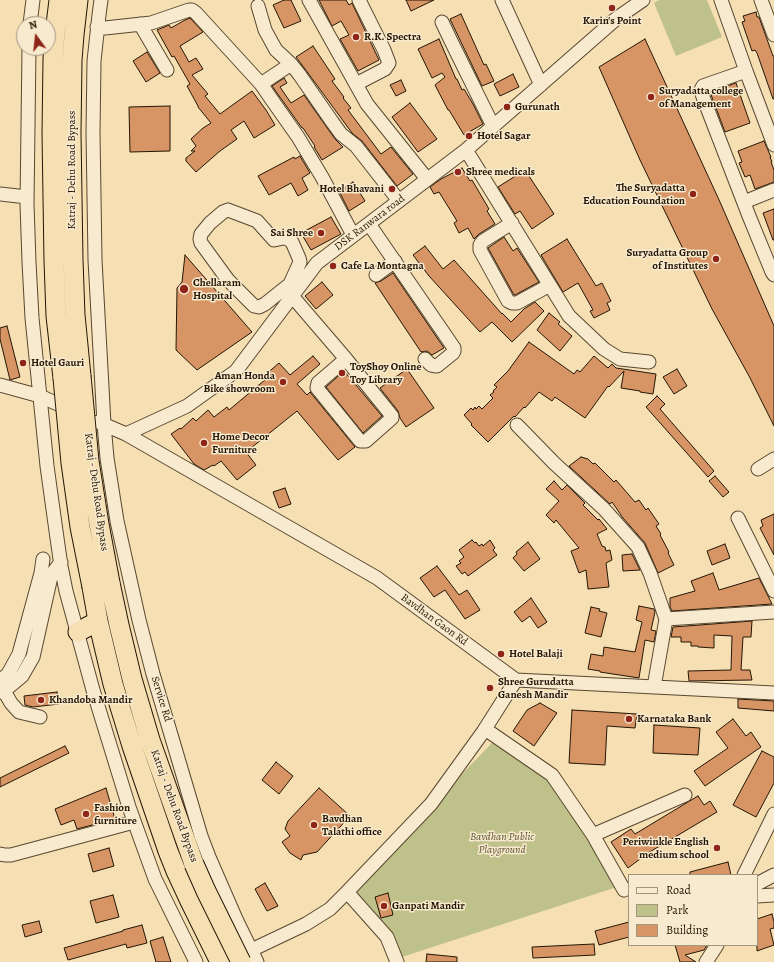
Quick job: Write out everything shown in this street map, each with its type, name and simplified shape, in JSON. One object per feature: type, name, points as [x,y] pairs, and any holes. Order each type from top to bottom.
[{"type":"highway","name":"Katraj - Dehu Road Bypass","points":[[59,0],[53,59],[52,134],[54,269],[56,316],[62,378],[71,464],[80,527],[98,621],[113,684],[132,746],[176,871],[220,962]]},
{"type":"highway","name":"Katraj - Dehu Road Bypass","points":[[78,0],[72,60],[71,134],[75,315],[90,461],[99,524],[119,625],[134,687],[150,740],[194,864],[206,891],[246,956]]},
{"type":"highway","points":[[78,632],[98,621]]},
{"type":"street","points":[[31,16],[33,0]]},
{"type":"street","name":"Service Rd","points":[[101,0],[94,61],[95,254],[104,424],[107,458],[117,521],[139,620],[153,674],[206,850],[236,919],[246,956],[257,962]]},
{"type":"street","points":[[310,0],[367,104],[427,179]]},
{"type":"street","points":[[356,84],[385,69],[389,63],[359,0]]},
{"type":"street","points":[[502,0],[541,84]]},
{"type":"street","points":[[714,0],[774,145]]},
{"type":"street","points":[[721,0],[743,72]]},
{"type":"street","points":[[761,0],[774,35]]},
{"type":"street","name":"DSK Ranwara road","points":[[126,434],[187,406],[236,371],[292,296],[299,278],[466,150],[638,1]]},
{"type":"street","points":[[258,6],[265,30],[276,50],[291,64],[333,123],[342,134],[356,146],[399,201]]},
{"type":"street","points":[[97,27],[105,28],[151,23],[186,11],[192,10],[196,13],[260,84],[298,137],[322,177],[353,236]]},
{"type":"street","points":[[442,22],[493,126]]},
{"type":"street","points":[[140,24],[167,70]]},
{"type":"street","points":[[29,56],[27,197],[32,318],[47,466],[66,591],[93,690],[134,822],[155,879],[196,962]]},
{"type":"street","points":[[260,84],[291,64]]},
{"type":"street","points":[[743,72],[703,86],[701,90],[774,275]]},
{"type":"street","points":[[466,150],[569,316],[604,349],[620,359],[649,362]]},
{"type":"street","points":[[744,202],[774,190]]},
{"type":"street","points":[[0,194],[27,197]]},
{"type":"street","points":[[228,210],[258,221],[274,240],[284,238],[292,242],[300,262],[299,278],[265,304],[260,307],[254,306],[228,280],[201,243],[201,234],[210,223],[223,212],[228,210]]},
{"type":"street","points":[[512,223],[483,241],[480,245],[480,250],[508,301],[517,303],[550,285]]},
{"type":"street","points":[[369,224],[454,348],[453,353],[437,366],[431,365],[425,359]]},
{"type":"street","points":[[376,275],[395,261]]},
{"type":"street","points":[[292,296],[346,359],[392,416],[392,418],[366,441],[360,441],[318,388],[318,383],[346,359]]},
{"type":"street","points":[[0,385],[40,396],[126,434]]},
{"type":"street","points":[[517,425],[604,509],[638,547],[650,573],[666,619],[654,687]]},
{"type":"street","name":"Bavdhan Gaon Rd","points":[[126,434],[377,578],[516,680]]},
{"type":"street","points":[[758,470],[774,459]]},
{"type":"street","points":[[738,518],[774,591]]},
{"type":"street","points":[[1,688],[19,654],[41,573],[43,559],[58,546]]},
{"type":"street","points":[[43,559],[52,574]]},
{"type":"street","points":[[1,688],[22,676],[33,657],[52,574],[61,562]]},
{"type":"street","points":[[666,619],[774,612]]},
{"type":"street","points":[[227,962],[246,956],[306,924],[330,908],[347,892],[431,804],[485,729],[516,680],[774,693]]},
{"type":"street","points":[[1,688],[19,712],[40,717]]},
{"type":"street","points":[[485,729],[552,775],[593,835],[624,890]]},
{"type":"street","points":[[593,835],[685,796]]},
{"type":"street","points":[[744,874],[774,814]]},
{"type":"street","points":[[0,854],[11,855],[134,822]]},
{"type":"street","points":[[758,883],[774,875]]},
{"type":"street","points":[[347,892],[387,937],[397,962]]},
{"type":"street","points":[[758,896],[774,895]]},
{"type":"street","points":[[706,962],[716,946]]},
{"type":"green space","points":[[659,0],[707,0],[722,37],[676,56],[654,3]]},
{"type":"green space","name":"Bavdhan Public Playground","points":[[492,743],[531,765],[564,796],[623,885],[402,957],[347,892]]},
{"type":"building","points":[[284,0],[291,0],[301,21],[284,28],[273,5]]},
{"type":"building","name":"R.K. Spectra","points":[[319,0],[346,0],[349,5],[352,3],[379,60],[358,71],[340,39],[349,35],[341,21],[332,26]]},
{"type":"building","points":[[406,0],[434,0],[411,11]]},
{"type":"building","points":[[756,12],[774,56],[774,99],[757,53],[755,50],[752,51],[742,22],[745,21],[743,16]]},
{"type":"building","points":[[461,14],[484,65],[486,64],[494,81],[482,86],[450,19]]},
{"type":"building","points":[[190,18],[203,32],[180,46],[189,62],[196,58],[203,69],[192,75],[208,94],[205,96],[220,114],[252,91],[275,125],[254,138],[244,121],[231,130],[237,139],[220,151],[196,172],[186,161],[186,158],[195,151],[191,151],[196,146],[191,139],[211,123],[198,107],[187,86],[190,84],[174,56],[172,57],[157,30],[169,25],[171,28]]},
{"type":"building","points":[[439,39],[456,79],[462,90],[464,89],[473,104],[483,124],[464,135],[448,110],[435,85],[445,77],[442,73],[432,78],[418,49]]},
{"type":"building","name":"Suryadatta Group of Institutes","points":[[645,39],[720,202],[774,326],[774,426],[749,376],[712,309],[640,160],[599,67]]},
{"type":"building","points":[[313,46],[335,79],[332,81],[351,108],[348,110],[381,154],[391,147],[413,174],[397,186],[362,141],[352,133],[296,57]]},
{"type":"building","points":[[147,52],[160,73],[146,82],[133,61]]},
{"type":"building","points":[[513,74],[519,87],[500,96],[494,84]]},
{"type":"building","points":[[284,78],[287,83],[280,87],[291,103],[304,95],[335,139],[343,147],[322,160],[303,128],[272,86]]},
{"type":"building","points":[[401,80],[406,91],[396,96],[390,85]]},
{"type":"building","points":[[736,83],[750,123],[725,132],[710,92]]},
{"type":"building","points":[[410,103],[437,139],[418,152],[392,117]]},
{"type":"building","points":[[170,106],[170,151],[130,152],[129,107]]},
{"type":"building","points":[[764,141],[771,157],[774,170],[774,182],[755,189],[750,175],[745,177],[739,163],[742,162],[738,151]]},
{"type":"building","points":[[300,156],[310,173],[302,178],[308,190],[298,196],[291,183],[269,195],[258,176],[294,157],[295,159]]},
{"type":"building","points":[[462,168],[470,181],[472,180],[489,209],[487,211],[495,224],[474,239],[468,228],[459,233],[454,223],[457,221],[439,192],[434,194],[430,187],[441,179]]},
{"type":"building","points":[[525,170],[554,214],[532,229],[520,211],[515,214],[498,187]]},
{"type":"building","points":[[353,182],[365,201],[349,211],[339,191]]},
{"type":"building","points":[[774,209],[774,240],[773,240],[763,213]]},
{"type":"building","name":"Sai Shree","points":[[331,217],[341,234],[311,250],[301,233]]},
{"type":"building","points":[[504,237],[513,251],[517,248],[539,282],[515,295],[488,248]]},
{"type":"building","points":[[567,239],[596,286],[602,283],[611,301],[607,303],[610,310],[594,318],[590,311],[593,310],[578,283],[563,292],[541,255]]},
{"type":"building","points":[[425,246],[443,269],[454,260],[502,314],[511,322],[524,309],[535,302],[544,311],[512,342],[492,322],[480,332],[429,276],[413,255]]},
{"type":"building","name":"Chellaram Hospital","points":[[185,255],[252,332],[197,370],[176,350],[177,288],[182,282]]},
{"type":"building","points":[[393,273],[444,348],[432,355],[427,351],[421,352],[375,283]]},
{"type":"building","points":[[322,282],[333,295],[316,309],[305,296]]},
{"type":"building","points":[[549,313],[560,322],[558,324],[572,336],[560,351],[537,330]]},
{"type":"building","points":[[7,326],[20,377],[10,380],[0,339],[0,328]]},
{"type":"building","points":[[529,342],[574,374],[577,370],[580,372],[594,356],[608,368],[612,364],[616,368],[656,374],[653,394],[621,388],[624,371],[609,387],[608,386],[585,418],[555,397],[552,401],[539,392],[525,408],[524,407],[515,417],[514,416],[488,442],[471,425],[472,424],[464,415],[471,408],[473,410],[475,407],[476,409],[479,406],[482,409],[493,398],[490,395],[497,387],[494,385],[508,371]]},
{"type":"building","points":[[313,356],[320,364],[297,384],[307,395],[310,392],[355,447],[338,460],[297,411],[246,452],[256,465],[237,480],[221,461],[204,470],[194,464],[171,434],[180,428],[181,429],[193,418],[196,421],[208,410],[214,417],[227,407],[229,410],[266,379],[264,376],[279,363],[290,375]]},
{"type":"building","points":[[407,369],[434,408],[406,427],[400,418],[398,411],[380,388]]},
{"type":"building","points":[[677,369],[687,386],[674,394],[663,377]]},
{"type":"building","points":[[344,371],[382,416],[363,433],[326,387]]},
{"type":"building","points":[[657,396],[665,404],[660,409],[714,471],[708,477],[646,407]]},
{"type":"building","points":[[581,457],[588,459],[593,464],[595,463],[614,482],[616,480],[635,502],[639,500],[646,510],[648,508],[659,524],[656,526],[674,565],[658,573],[645,543],[623,518],[612,502],[610,504],[569,466]]},
{"type":"building","points":[[715,476],[729,492],[723,497],[709,481]]},
{"type":"building","points":[[554,481],[562,490],[567,485],[585,503],[583,505],[598,520],[599,519],[607,529],[597,534],[606,551],[610,550],[612,560],[606,563],[609,587],[588,589],[586,570],[579,573],[571,551],[579,548],[556,520],[554,523],[546,515],[559,501],[546,489]]},
{"type":"building","points":[[285,488],[291,504],[279,508],[273,492]]},
{"type":"building","points":[[774,514],[774,555],[760,528],[763,526],[761,520]]},
{"type":"building","points":[[472,540],[479,546],[482,544],[483,546],[490,540],[495,548],[493,550],[497,555],[468,576],[465,572],[462,574],[456,566],[461,563],[459,561],[464,557],[459,550]]},
{"type":"building","points":[[528,542],[540,559],[524,571],[513,558],[517,554],[516,552]]},
{"type":"building","points":[[725,544],[730,558],[712,565],[707,551]]},
{"type":"building","points":[[632,554],[640,570],[623,571],[622,555]]},
{"type":"building","points":[[437,566],[459,595],[467,590],[480,610],[465,619],[445,590],[434,597],[420,578]]},
{"type":"building","points":[[713,573],[719,590],[759,578],[772,604],[672,611],[670,607],[670,598],[695,591],[691,581]]},
{"type":"building","points":[[531,598],[547,622],[538,628],[530,616],[522,622],[514,612]]},
{"type":"building","points":[[639,606],[654,609],[655,612],[651,630],[656,631],[654,642],[645,640],[639,678],[588,669],[591,654],[603,656],[604,647],[635,652],[642,622],[636,620]]},
{"type":"building","points":[[591,607],[600,609],[599,611],[607,613],[601,637],[585,633]]},
{"type":"building","points":[[752,621],[751,637],[743,637],[741,670],[750,670],[752,680],[689,681],[688,671],[731,670],[732,636],[714,635],[714,648],[691,646],[691,642],[681,642],[681,637],[671,637],[673,627]]},
{"type":"building","name":"Khandoba Mandir","points":[[57,692],[59,704],[33,707],[25,705],[24,696]]},
{"type":"building","points":[[738,699],[774,701],[774,711],[738,708]]},
{"type":"building","points":[[540,703],[557,713],[534,746],[513,731],[527,710]]},
{"type":"building","points":[[572,710],[637,714],[635,728],[607,726],[605,765],[569,763]]},
{"type":"building","points":[[733,719],[746,736],[751,732],[761,747],[705,786],[694,771],[728,748],[716,732]]},
{"type":"building","points":[[654,725],[700,728],[698,755],[653,753]]},
{"type":"building","points":[[65,746],[69,753],[0,787],[0,778]]},
{"type":"building","points":[[762,751],[774,757],[774,783],[756,817],[733,805]]},
{"type":"building","points":[[276,762],[293,776],[279,794],[262,780]]},
{"type":"building","name":"Fashion furniture","points":[[106,788],[115,819],[77,829],[74,820],[61,825],[55,809]]},
{"type":"building","name":"Bavdhan Talathi office","points":[[319,788],[350,816],[317,852],[303,855],[301,860],[290,853],[282,842],[290,836],[285,829],[288,821]]},
{"type":"building","points":[[698,796],[704,805],[710,801],[717,812],[648,853],[628,868],[611,842],[631,829],[635,834]]},
{"type":"building","points":[[109,848],[114,866],[93,872],[88,854]]},
{"type":"building","points":[[728,862],[731,874],[690,874],[690,872]]},
{"type":"building","points":[[265,883],[278,906],[267,911],[255,889]]},
{"type":"building","name":"Ganpati Mandir","points":[[388,893],[393,915],[381,918],[375,897]]},
{"type":"building","points":[[113,895],[119,917],[96,923],[90,901]]},
{"type":"building","points":[[772,914],[774,928],[770,929],[774,945],[757,951],[758,946],[758,919]]},
{"type":"building","points":[[39,921],[42,932],[25,937],[22,925]]},
{"type":"building","points":[[628,922],[628,937],[599,945],[595,931]]},
{"type":"building","points":[[142,925],[147,943],[127,948],[126,944],[68,960],[64,948]]},
{"type":"building","points":[[163,937],[171,962],[156,962],[150,941]]},
{"type":"building","points":[[594,944],[595,955],[533,958],[532,947]]},
{"type":"building","points":[[675,946],[706,946],[704,950],[685,955],[696,962],[680,962]]},
{"type":"building","points":[[427,954],[457,957],[457,962],[426,962]]},
{"type":"place","name":"Karin's Point","points":[[612,8]]},
{"type":"place","name":"R.K. Spectra","points":[[356,37]]},
{"type":"place","name":"Suryadatta college of Management","points":[[651,97]]},
{"type":"place","name":"Gurunath","points":[[507,107]]},
{"type":"place","name":"Hotel Sagar","points":[[469,136]]},
{"type":"place","name":"Shree medicals","points":[[458,172]]},
{"type":"place","name":"Hotel Bhavani","points":[[392,189]]},
{"type":"place","name":"The Suryadatta Education Foundation","points":[[693,194]]},
{"type":"place","name":"Sai Shree","points":[[321,233]]},
{"type":"place","name":"Suryadatta Group of Institutes","points":[[716,259]]},
{"type":"place","name":"Cafe La Montagna","points":[[333,266]]},
{"type":"place","name":"Chellaram Hospital","points":[[184,289]]},
{"type":"place","name":"Hotel Gauri","points":[[23,363]]},
{"type":"place","name":"ToyShoy Online Toy Library","points":[[342,373]]},
{"type":"place","name":"Aman Honda Bike showroom","points":[[283,382]]},
{"type":"place","name":"Home Decor Furniture","points":[[204,443]]},
{"type":"place","name":"Hotel Balaji","points":[[501,654]]},
{"type":"place","name":"Shree Gurudatta Ganesh Mandir","points":[[490,688]]},
{"type":"place","name":"Khandoba Mandir","points":[[41,700]]},
{"type":"place","name":"Karnataka Bank","points":[[629,719]]},
{"type":"place","name":"Fashion furniture","points":[[86,814]]},
{"type":"place","name":"Bavdhan Talathi office","points":[[314,825]]},
{"type":"place","name":"Periwinkle English medium school","points":[[717,848]]},
{"type":"place","name":"Ganpati Mandir","points":[[384,906]]}]
